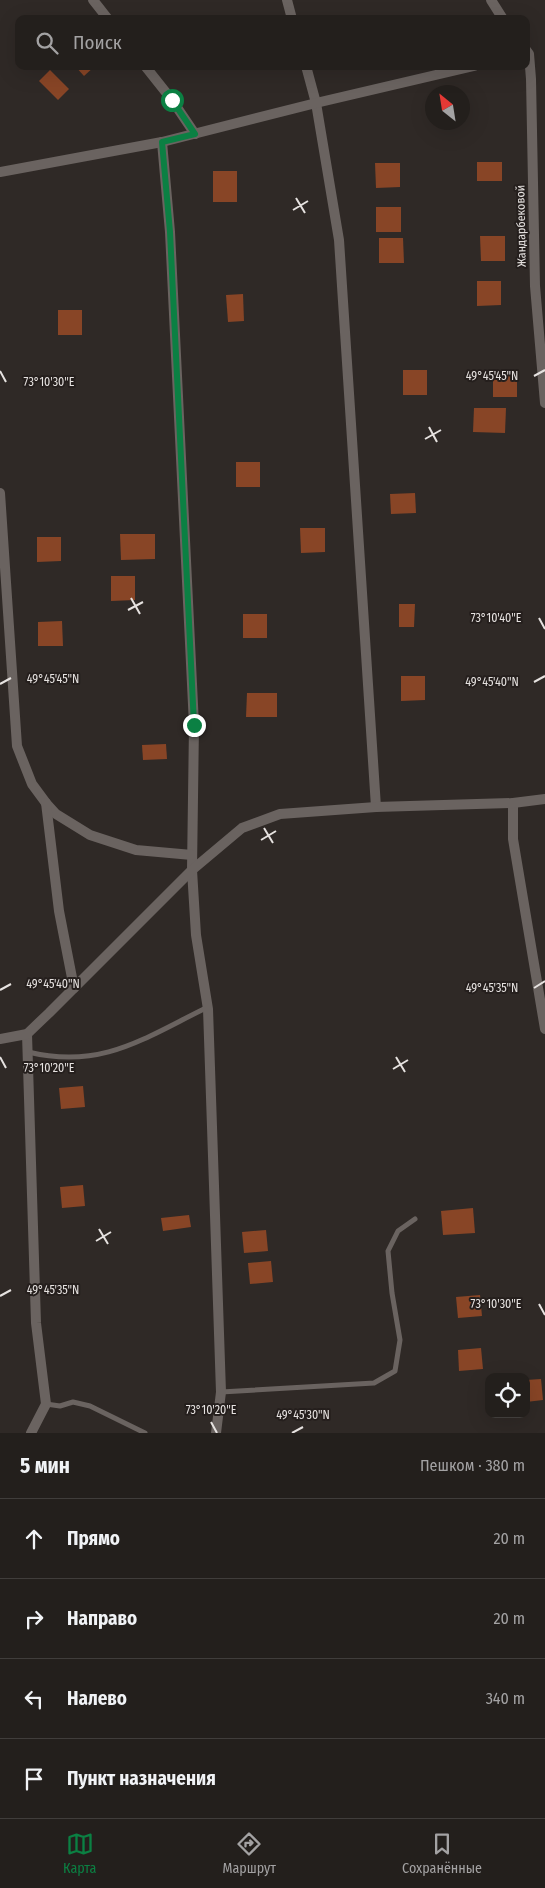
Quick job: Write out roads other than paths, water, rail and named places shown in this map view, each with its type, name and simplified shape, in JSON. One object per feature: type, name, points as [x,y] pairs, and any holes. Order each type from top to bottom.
[{"type":"street","points":[[93,0],[105,15]]},
{"type":"street","points":[[287,0],[291,15]]},
{"type":"street","points":[[491,0],[500,15]]},
{"type":"street","name":"Жандарбековой","points":[[530,69],[532,79],[535,286],[545,402]]},
{"type":"street","points":[[149,70],[195,134]]},
{"type":"street","points":[[307,70],[316,103],[339,240],[376,807]]},
{"type":"street","points":[[0,172],[162,142],[457,70]]},
{"type":"street","points":[[162,142],[170,232],[194,715],[192,870],[196,935],[208,1007],[221,1392],[216,1433]]},
{"type":"street","points":[[0,493],[17,746],[32,784],[46,804],[56,814],[90,835],[136,850],[192,855]]},
{"type":"street","points":[[0,1039],[27,1034],[192,870],[242,828],[280,814],[376,807],[513,803],[545,799]]},
{"type":"street","points":[[513,803],[513,839],[545,1029]]},
{"type":"street","points":[[46,804],[59,911],[74,988]]},
{"type":"street","points":[[27,1034],[36,1323],[46,1404],[31,1433]]},
{"type":"lane","points":[[27,1052],[50,1058],[86,1058],[122,1050],[208,1007]]},
{"type":"lane","points":[[221,1392],[374,1384],[395,1371],[400,1340],[392,1293],[388,1251],[398,1231],[415,1219]]},
{"type":"lane","points":[[46,1404],[60,1406],[73,1402],[90,1406],[145,1433]]}]
